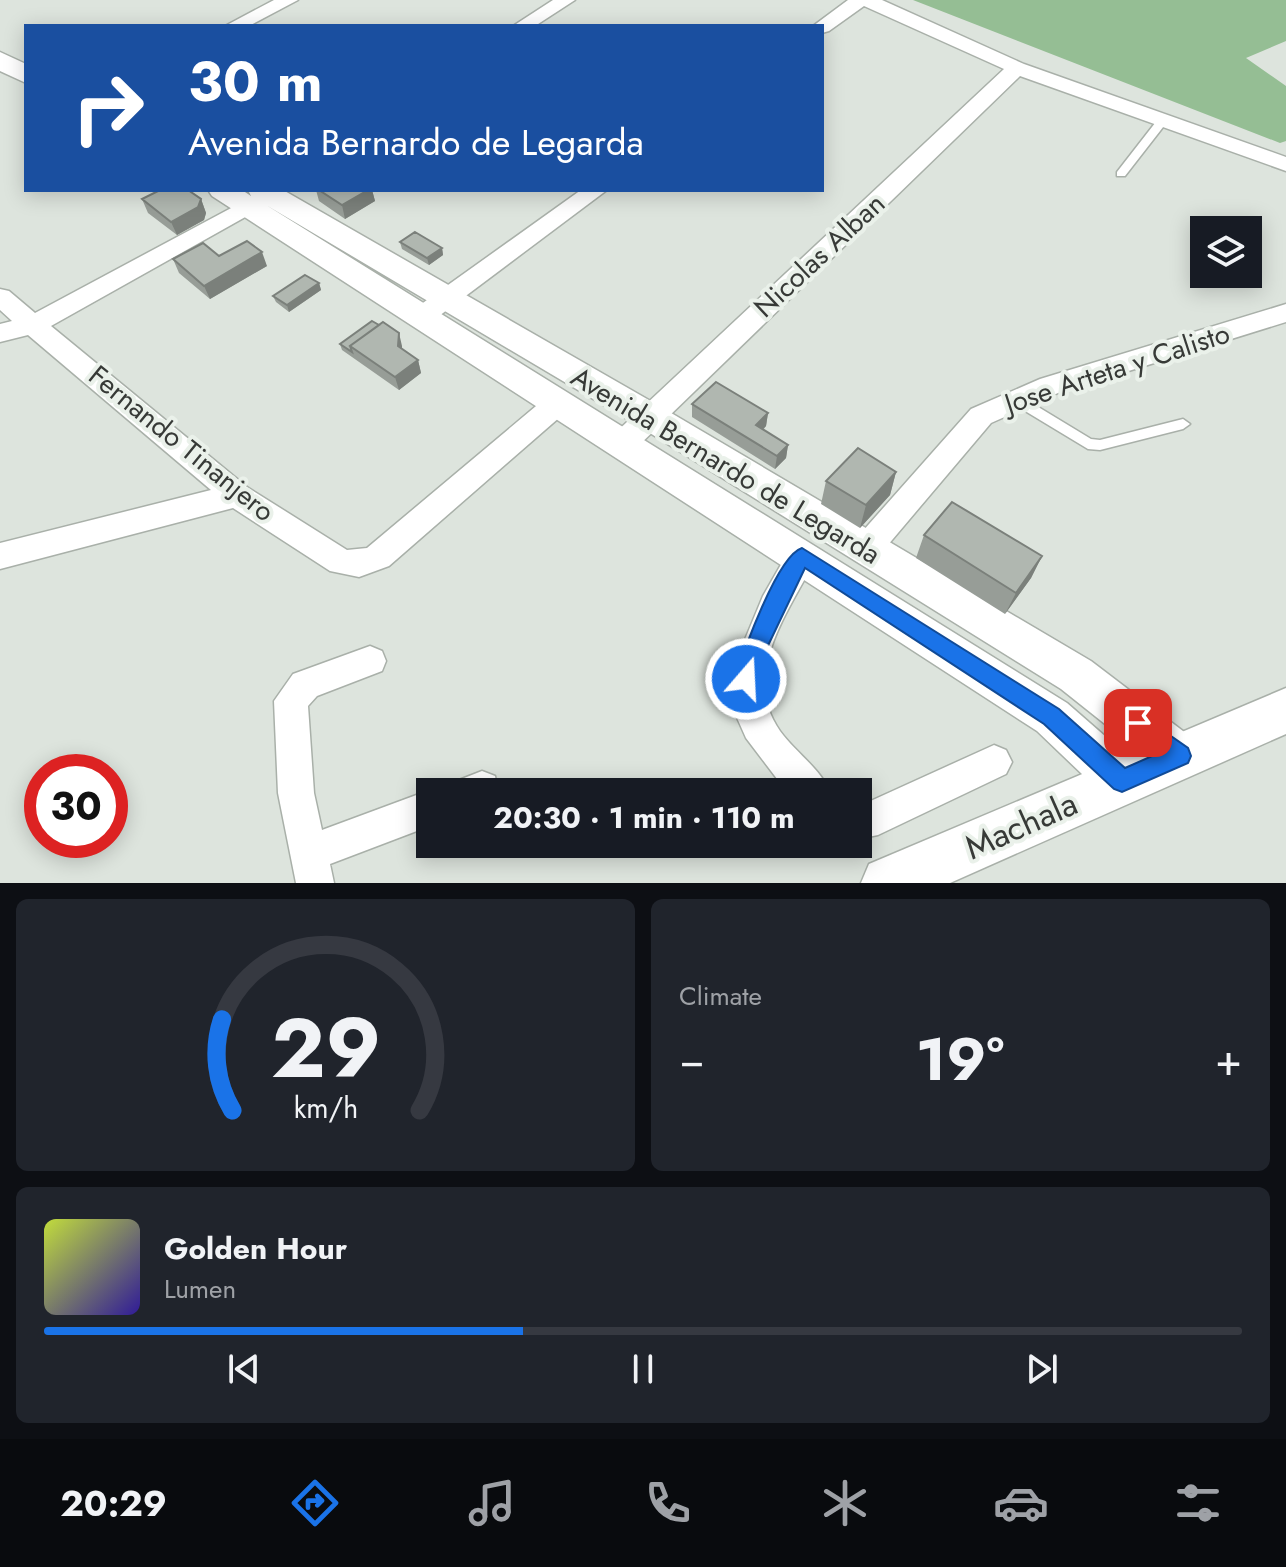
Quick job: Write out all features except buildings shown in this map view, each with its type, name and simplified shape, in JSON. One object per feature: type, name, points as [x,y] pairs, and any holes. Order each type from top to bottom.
[{"type":"main road","name":"Machala","points":[[888,883],[1286,710]]},
{"type":"street","points":[[238,24],[289,0]]},
{"type":"street","points":[[525,24],[566,0]]},
{"type":"street","points":[[824,26],[860,0]]},
{"type":"street","points":[[867,0],[1017,68],[1286,164]]},
{"type":"street","points":[[13,49],[24,71]]},
{"type":"street","name":"Nicolas Alban","points":[[622,444],[1017,68]]},
{"type":"street","points":[[434,307],[593,192]]},
{"type":"street","points":[[0,333],[35,324],[244,195]]},
{"type":"street","name":"Avenida Bernardo de Legarda","points":[[244,195],[434,307],[649,416],[865,550],[1076,675],[1180,756]]},
{"type":"street","name":"Fernando Tinanjero","points":[[0,297],[237,495],[341,562],[359,564],[378,557],[558,403]]},
{"type":"street","name":"Avenida Bernardo de Legarda","points":[[434,307],[558,403],[1052,717],[1122,781]]},
{"type":"street","name":"Jose Arteta y Calisto","points":[[865,550],[981,416],[1015,398],[1286,313]]},
{"type":"street","points":[[0,556],[237,495]]},
{"type":"street","points":[[797,778],[759,728],[750,706],[746,679],[753,654],[787,579],[802,556]]},
{"type":"street","points":[[370,661],[305,685],[291,701],[296,793],[312,868],[416,815]]},
{"type":"street","points":[[872,819],[994,762]]},
{"type":"lane","points":[[1121,174],[1163,120]]},
{"type":"lane","points":[[1015,398],[1088,444],[1100,445],[1183,424]]},
{"type":"green space","points":[[913,0],[1286,0],[1286,41],[1246,58],[1286,86],[1286,141],[1280,143]]},
{"type":"route","points":[[746,679],[753,654],[789,574],[802,556],[1052,717],[1122,781],[1180,756],[1138,723]]}]
